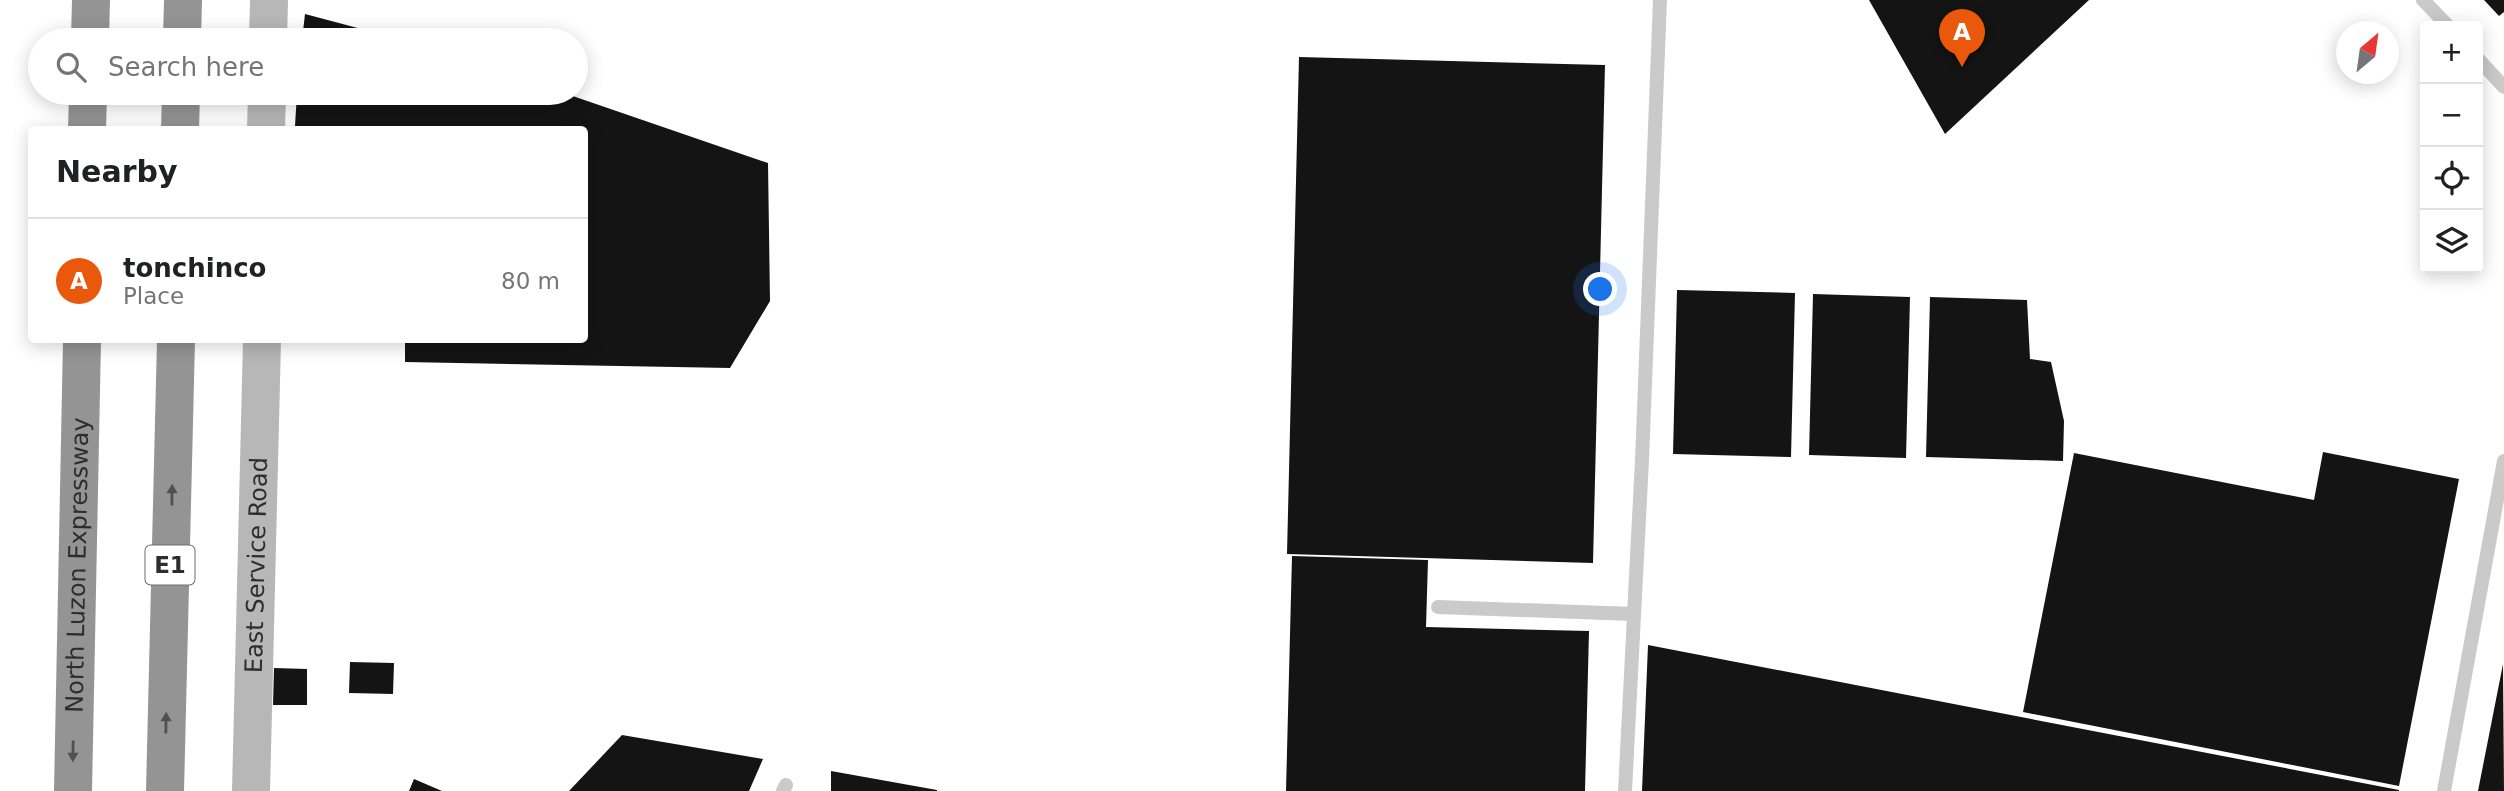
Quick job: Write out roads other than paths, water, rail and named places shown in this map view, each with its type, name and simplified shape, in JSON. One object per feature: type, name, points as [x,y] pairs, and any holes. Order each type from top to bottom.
[{"type":"highway","points":[[90,28],[91,0]]},
{"type":"highway","points":[[182,28],[183,0]]},
{"type":"highway","points":[[87,126],[88,105]]},
{"type":"highway","points":[[180,126],[181,105]]},
{"type":"highway","name":"North Luzon Expressway","points":[[73,791],[82,343]]},
{"type":"highway","name":"E1","points":[[164,791],[176,343]]},
{"type":"street","points":[[268,28],[269,0]]},
{"type":"street","points":[[266,126],[267,105]]},
{"type":"street","name":"East Service Road","points":[[251,791],[262,343]]},
{"type":"lane","points":[[1625,791],[1660,0]]},
{"type":"lane","points":[[2423,0],[2443,21]]},
{"type":"lane","points":[[2483,64],[2504,87]]},
{"type":"lane","points":[[2444,791],[2504,461]]},
{"type":"lane","points":[[1438,607],[1634,614]]},
{"type":"place","name":"tonchinco","points":[[1962,67]]}]
